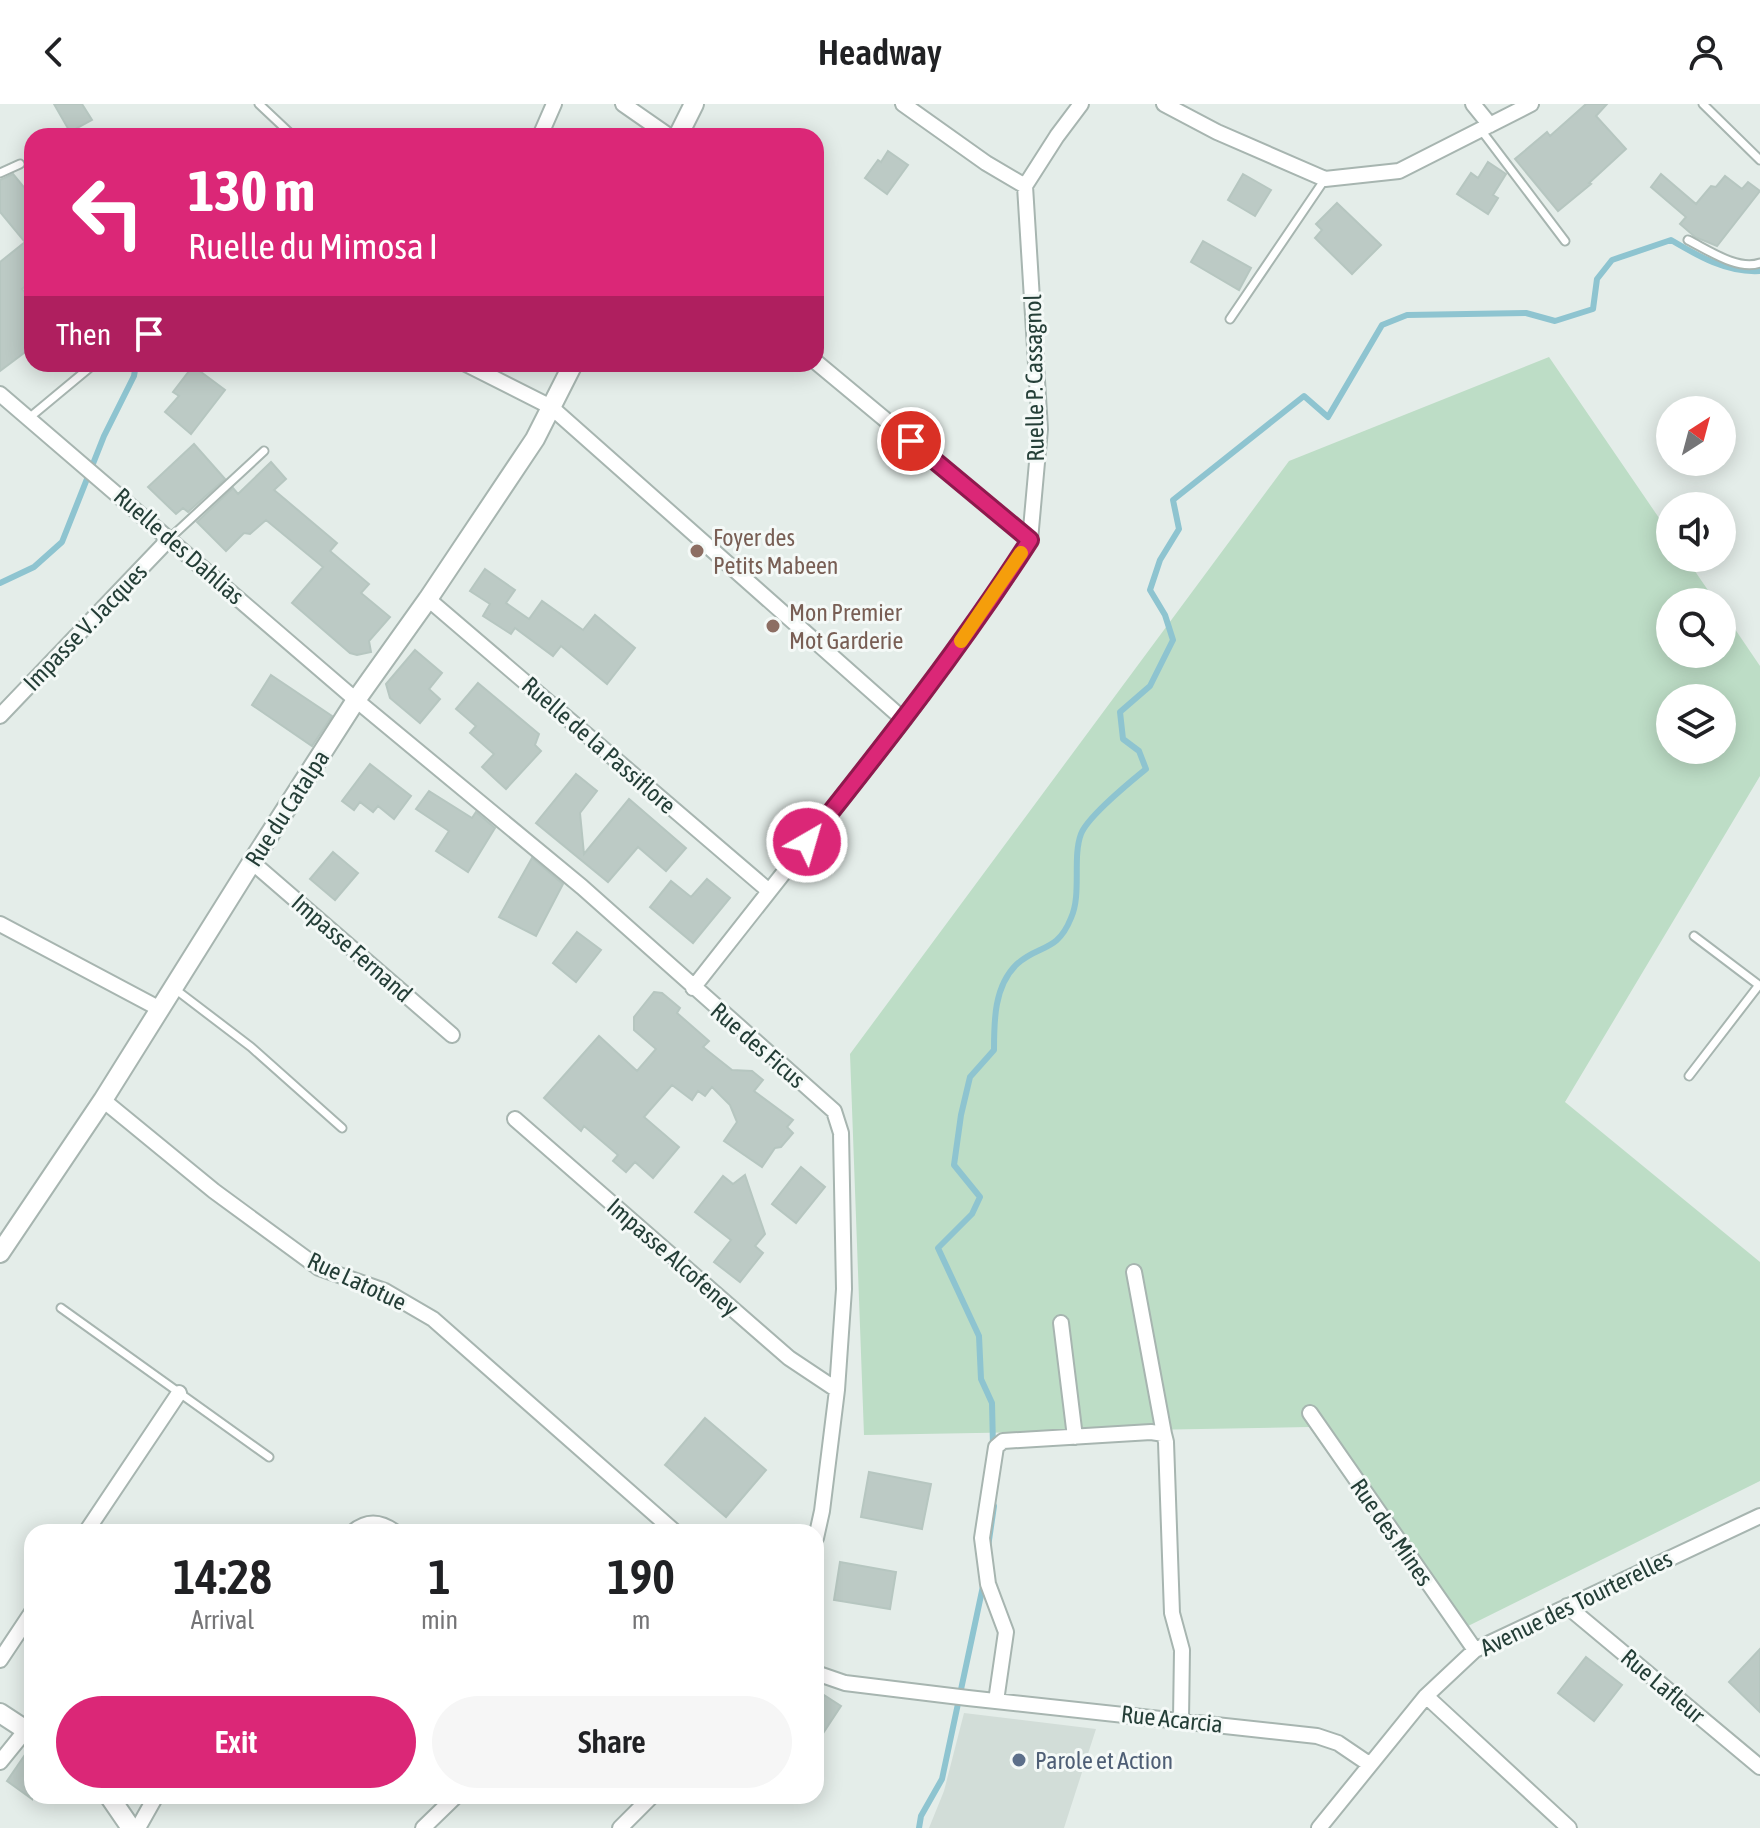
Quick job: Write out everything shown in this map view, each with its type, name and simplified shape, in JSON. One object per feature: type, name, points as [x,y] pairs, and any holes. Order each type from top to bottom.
[{"type":"street","points":[[544,128],[554,104]]},
{"type":"street","points":[[623,104],[658,128]]},
{"type":"street","points":[[682,128],[694,104]]},
{"type":"street","points":[[903,104],[986,163],[1025,186],[1081,104]]},
{"type":"street","points":[[1164,104],[1217,132],[1325,179],[1399,171],[1531,104]]},
{"type":"street","points":[[1473,104],[1485,128]]},
{"type":"street","name":"Ruelle P. Cassagnol","points":[[693,988],[904,720],[998,590],[1030,540],[1040,429],[1025,186]]},
{"type":"street","points":[[824,369],[1030,540]]},
{"type":"street","points":[[482,372],[551,407],[904,720]]},
{"type":"street","name":"Rue du Catalpa","points":[[173,988],[356,700],[535,439],[569,372]]},
{"type":"street","name":"Ruelle des Dahlias","points":[[0,394],[356,700]]},
{"type":"street","name":"Impasse V. Jacques","points":[[0,716],[170,538]]},
{"type":"street","name":"Ruelle de la Passiflore","points":[[428,599],[769,891]]},
{"type":"street","name":"Rue des Ficus","points":[[356,700],[582,887],[834,1111],[841,1133],[844,1289],[837,1390],[819,1524]]},
{"type":"street","name":"Impasse Fernand","points":[[252,862],[452,1035]]},
{"type":"street","points":[[0,924],[160,1009],[0,1253]]},
{"type":"street","name":"Rue Latotue","points":[[103,1100],[214,1191],[319,1268],[385,1291],[433,1319],[666,1524]]},
{"type":"street","name":"Impasse Alcofeney","points":[[515,1119],[789,1358],[837,1390]]},
{"type":"street","points":[[1134,1272],[1168,1468],[1172,1613],[1182,1650],[1181,1719]]},
{"type":"street","points":[[1061,1323],[1075,1437]]},
{"type":"street","points":[[91,1524],[179,1393]]},
{"type":"street","name":"Rue des Mines","points":[[1310,1413],[1475,1650]]},
{"type":"street","points":[[996,1701],[1006,1632],[988,1584],[982,1538],[994,1451],[1003,1441],[1164,1434]]},
{"type":"street","name":"Avenue des Tourterelles","points":[[1319,1828],[1426,1696],[1475,1650],[1760,1516]]},
{"type":"street","name":"Rue Lafleur","points":[[1567,1606],[1760,1767]]},
{"type":"street","points":[[0,1660],[24,1624]]},
{"type":"street","name":"Rue Acarcia","points":[[824,1676],[845,1683],[949,1696],[1317,1736],[1338,1743],[1369,1764]]},
{"type":"street","points":[[1426,1696],[1569,1828]]},
{"type":"street","points":[[0,1713],[24,1729]]},
{"type":"street","points":[[0,1762],[24,1737]]},
{"type":"street","points":[[114,1804],[131,1828]]},
{"type":"street","points":[[138,1828],[152,1804]]},
{"type":"street","points":[[423,1828],[448,1804]]},
{"type":"street","points":[[620,1828],[644,1804]]},
{"type":"lane","points":[[259,104],[284,128]]},
{"type":"lane","points":[[1703,104],[1760,160]]},
{"type":"lane","points":[[1485,128],[1565,241]]},
{"type":"lane","points":[[0,173],[20,164]]},
{"type":"lane","points":[[1230,319],[1325,179]]},
{"type":"lane","points":[[1688,240],[1728,260],[1752,266],[1760,263]]},
{"type":"lane","points":[[29,418],[84,372]]},
{"type":"lane","points":[[170,538],[264,451]]},
{"type":"lane","points":[[1689,1076],[1760,985],[1694,936]]},
{"type":"lane","points":[[160,1009],[173,988],[251,1047],[342,1128]]},
{"type":"lane","points":[[61,1308],[269,1457]]},
{"type":"shaded area","name":"Parole et Action","points":[[964,1713],[1096,1729],[1064,1828],[929,1828],[944,1791]]},
{"type":"green space","points":[[1549,357],[1656,514],[1656,572],[1696,572],[1706,588],[1656,588],[1656,668],[1736,668],[1736,631],[1760,666],[1760,776],[1565,1102],[1760,1262],[1760,1481],[1454,1633],[1309,1427],[864,1435],[850,1054],[1289,461]]},
{"type":"building","points":[[54,104],[82,104],[92,120],[77,128],[68,128]]},
{"type":"building","points":[[1586,104],[1607,104],[1596,116],[1626,149],[1558,211],[1515,159],[1547,132],[1550,136]]},
{"type":"building","points":[[888,151],[908,165],[887,194],[865,178]]},
{"type":"building","points":[[1488,162],[1506,174],[1493,195],[1498,198],[1488,214],[1457,194],[1471,173],[1478,178]]},
{"type":"building","points":[[13,174],[24,187],[24,241],[0,212],[0,180]]},
{"type":"building","points":[[1243,174],[1271,190],[1255,216],[1228,200]]},
{"type":"building","points":[[1661,174],[1696,204],[1711,186],[1716,187],[1725,176],[1742,189],[1748,182],[1760,191],[1717,246],[1695,237],[1680,224],[1686,217],[1651,187]]},
{"type":"building","points":[[1337,203],[1381,245],[1352,274],[1315,238],[1322,230],[1316,224]]},
{"type":"building","points":[[1203,241],[1251,268],[1239,290],[1191,262]]},
{"type":"building","points":[[24,243],[24,353],[0,371],[0,262]]},
{"type":"building","points":[[188,372],[201,372],[225,390],[191,434],[165,412],[179,396],[173,392]]},
{"type":"building","points":[[194,444],[225,479],[188,512],[183,508],[176,514],[148,487]]},
{"type":"building","points":[[271,462],[286,479],[274,490],[337,543],[330,551],[369,584],[361,593],[390,617],[369,641],[371,652],[350,653],[292,603],[323,567],[266,520],[250,534],[244,533],[226,551],[197,522],[233,488],[238,494]]},
{"type":"building","points":[[485,569],[515,590],[506,603],[529,619],[542,601],[583,630],[595,615],[635,648],[607,684],[561,646],[553,656],[515,628],[511,634],[483,616],[490,604],[470,591]]},
{"type":"building","points":[[415,650],[442,673],[429,689],[440,699],[420,723],[390,698],[386,684]]},
{"type":"building","points":[[271,675],[332,716],[312,746],[252,705]]},
{"type":"building","points":[[478,683],[539,734],[535,745],[541,751],[506,789],[482,767],[494,754],[470,733],[476,726],[456,709]]},
{"type":"building","points":[[370,764],[411,796],[394,819],[378,806],[373,812],[360,802],[354,810],[342,801]]},
{"type":"building","points":[[576,774],[597,791],[580,813],[584,854],[629,799],[686,848],[666,871],[638,847],[608,882],[536,823]]},
{"type":"building","points":[[429,791],[472,818],[476,812],[495,828],[468,872],[436,851],[449,831],[416,809]]},
{"type":"building","points":[[333,852],[358,873],[335,900],[310,879]]},
{"type":"building","points":[[532,858],[563,884],[536,936],[499,917]]},
{"type":"building","points":[[707,879],[730,898],[693,943],[650,907],[671,881],[691,897]]},
{"type":"building","points":[[577,932],[601,950],[576,982],[553,963]]},
{"type":"building","points":[[654,992],[662,993],[680,1008],[677,1013],[709,1041],[703,1047],[732,1070],[752,1071],[763,1080],[754,1091],[793,1120],[787,1127],[793,1133],[781,1147],[775,1148],[762,1167],[724,1141],[737,1122],[730,1105],[712,1087],[705,1096],[698,1091],[692,1100],[672,1085],[644,1117],[679,1147],[653,1178],[635,1162],[626,1172],[613,1161],[618,1155],[584,1126],[581,1131],[544,1098],[599,1036],[637,1071],[656,1049],[634,1030],[634,1017]]},
{"type":"building","points":[[801,1167],[825,1187],[796,1223],[772,1204]]},
{"type":"building","points":[[745,1175],[765,1234],[755,1246],[763,1253],[740,1282],[714,1262],[731,1240],[695,1212],[723,1176],[733,1184]]},
{"type":"building","points":[[705,1418],[766,1470],[726,1517],[665,1465]]},
{"type":"building","points":[[869,1472],[931,1484],[922,1529],[861,1517]]},
{"type":"building","points":[[840,1562],[896,1572],[890,1609],[834,1600]]},
{"type":"building","points":[[1760,1649],[1760,1712],[1729,1682]]},
{"type":"building","points":[[1586,1657],[1622,1685],[1594,1721],[1558,1693]]},
{"type":"building","points":[[824,1695],[841,1706],[824,1732]]},
{"type":"building","points":[[24,1756],[24,1793],[7,1781]]},
{"type":"waterway","points":[[993,1447],[992,1403],[981,1379],[979,1336],[938,1248],[972,1214],[980,1197],[954,1165],[961,1115],[970,1077],[994,1050],[995,1016],[1009,973],[1025,958],[1054,943],[1071,918],[1076,898],[1077,854],[1081,834],[1100,809],[1146,769],[1139,751],[1123,739],[1120,712],[1150,686],[1173,640],[1165,615],[1150,590],[1160,560],[1179,529],[1173,500],[1304,396],[1328,417],[1382,325],[1407,315],[1526,313],[1555,321],[1593,309],[1597,279],[1612,260],[1671,240],[1724,266],[1760,271]]},
{"type":"waterway","points":[[0,583],[34,567],[62,542],[104,436],[135,372]]},
{"type":"waterway","points":[[988,1547],[994,1506]]},
{"type":"waterway","points":[[919,1828],[921,1816],[942,1779],[983,1586]]},
{"type":"slow traffic","points":[[961,641],[1021,553]]},
{"type":"place","name":"Foyer des Petits Mabeen","points":[[697,551]]},
{"type":"place","name":"Mon Premier Mot Garderie","points":[[773,626]]},
{"type":"place","name":"Parole et Action","points":[[1019,1760]]},
{"type":"route","points":[[807,842],[904,720],[998,590],[1030,540],[911,441]]}]
